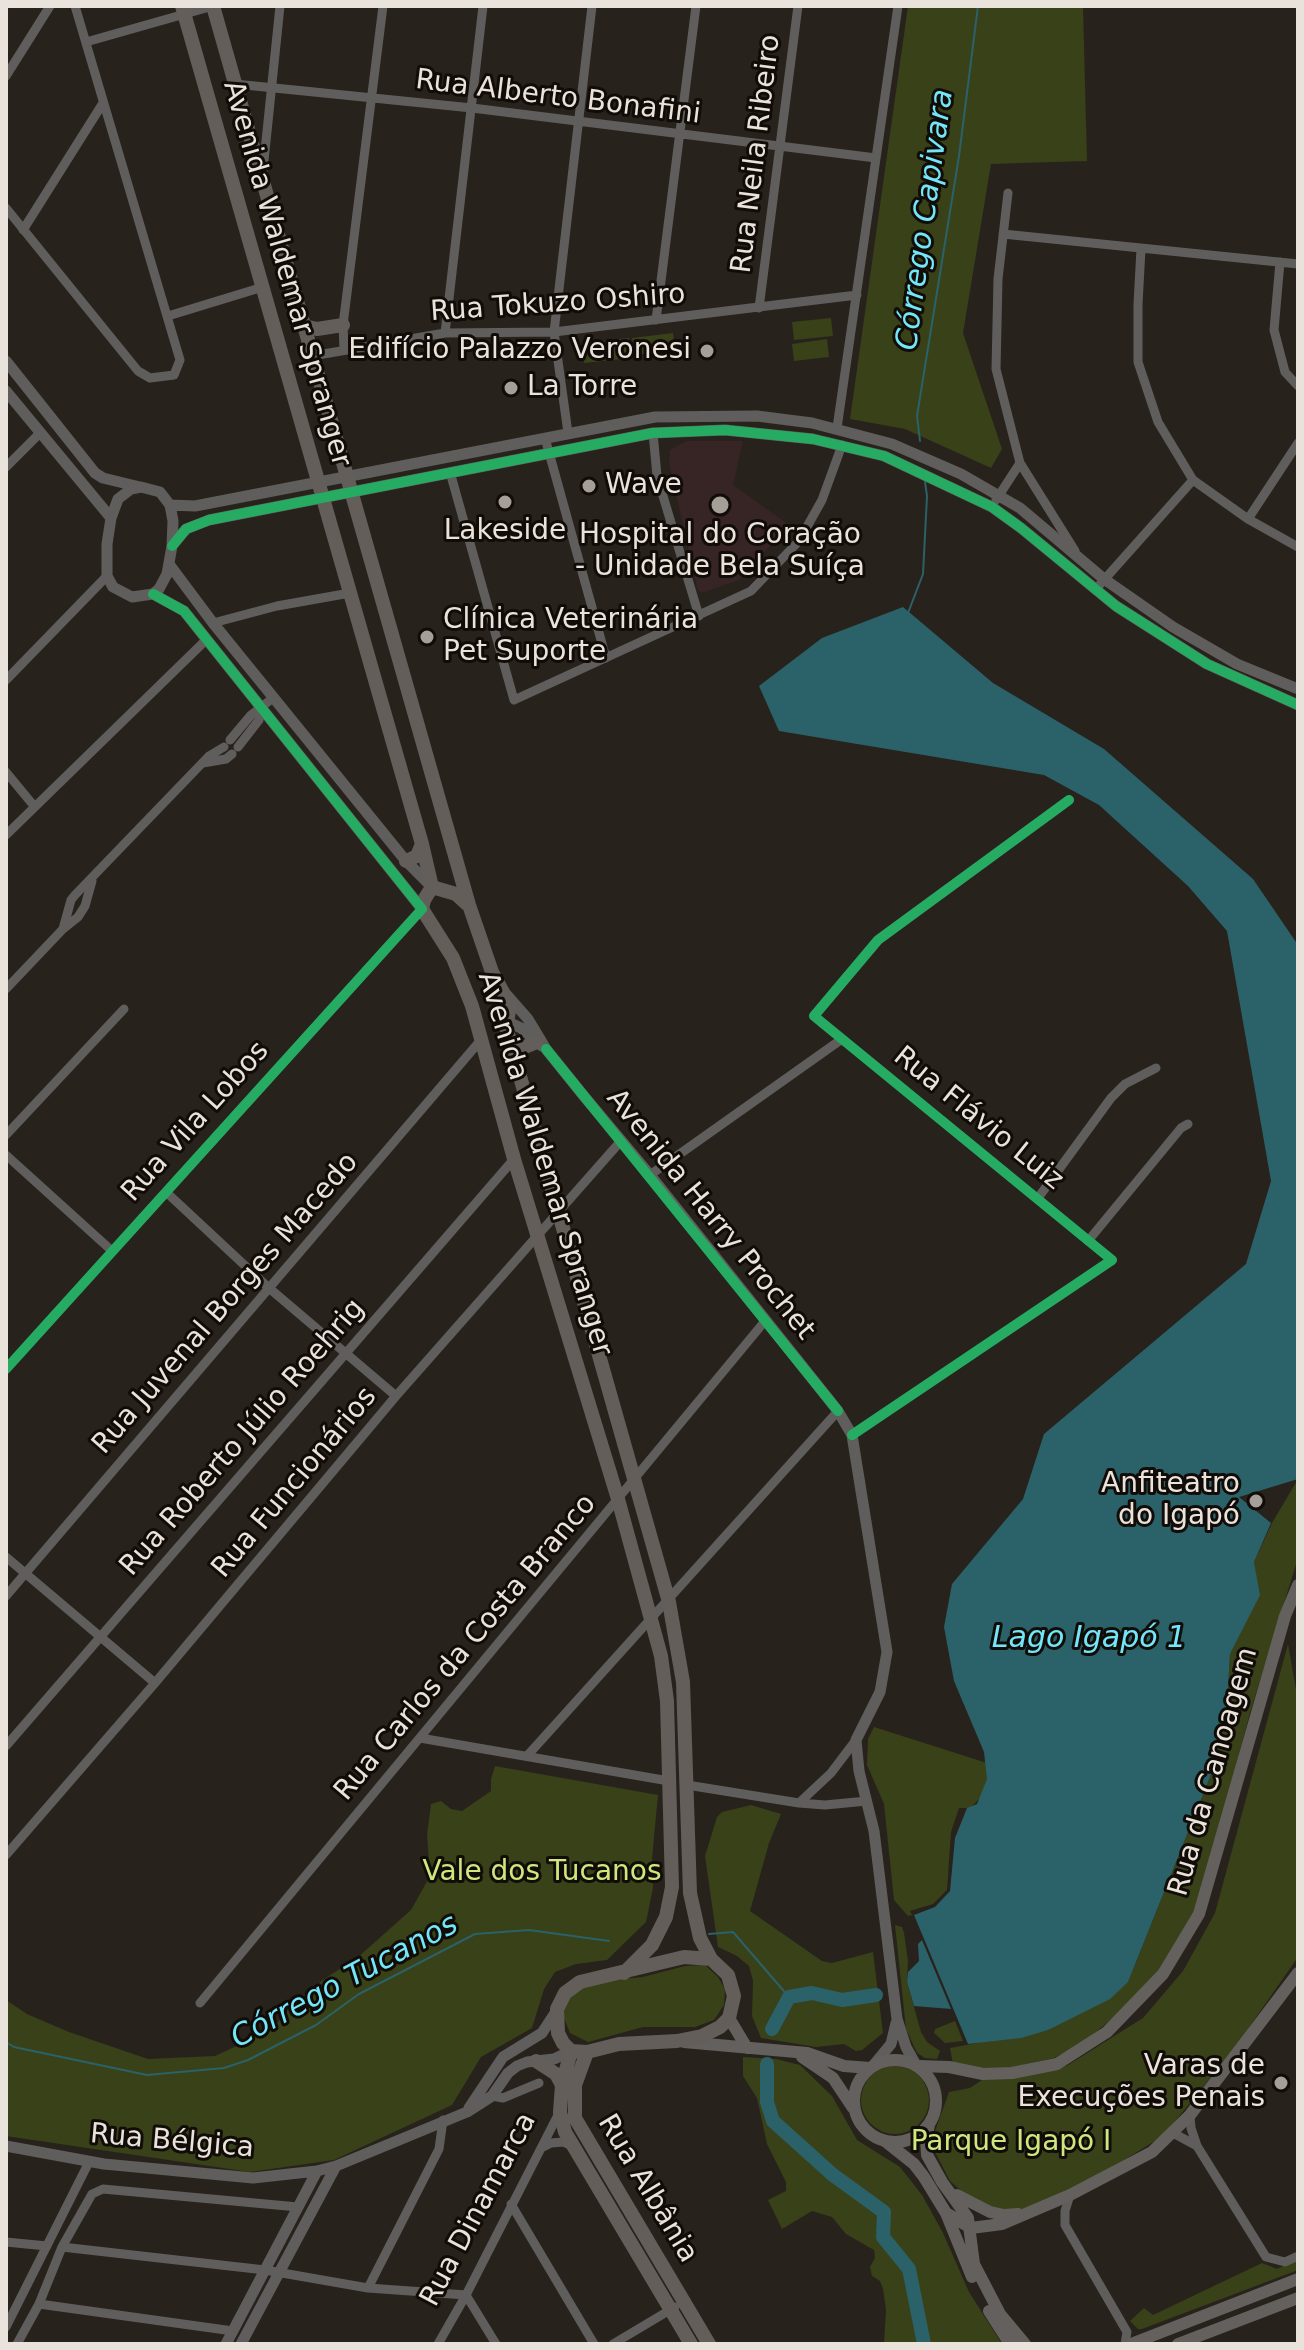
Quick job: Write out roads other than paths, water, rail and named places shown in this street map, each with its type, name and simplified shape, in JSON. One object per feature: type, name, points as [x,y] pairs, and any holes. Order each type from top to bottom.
[{"type":"main road","name":"Avenida Waldemar Spranger","points":[[213,6],[469,905],[492,972],[510,1005],[508,1017],[504,1020],[669,1602],[683,1682],[690,1893],[700,1938],[711,1959]]},
{"type":"main road","name":"Avenida Waldemar Spranger","points":[[184,10],[432,887]]},
{"type":"main road","points":[[304,326],[317,329],[343,325]]},
{"type":"main road","points":[[406,861],[417,856],[422,844]]},
{"type":"main road","points":[[422,909],[432,887],[456,894],[469,905]]},
{"type":"main road","name":"Avenida Waldemar Spranger","points":[[422,909],[453,958],[472,1006],[514,1159],[652,1618],[667,1701],[672,1887],[666,1917],[652,1945],[624,1973]]},
{"type":"main road","points":[[472,1006],[490,1020],[504,1020]]},
{"type":"main road","points":[[515,1057],[522,1048],[542,1045]]},
{"type":"main road","points":[[568,1334],[590,1324]]},
{"type":"main road","name":"Rua da Canoagem","points":[[917,2066],[949,2067],[983,2074],[1012,2073],[1057,2064],[1107,2032],[1163,1974],[1199,1914],[1285,1616],[1298,1585]]},
{"type":"main road","points":[[571,2051],[558,2033],[557,2009],[565,1993],[580,1982],[684,1957],[711,1959],[728,1975],[734,1996],[729,2018],[720,2027],[702,2036],[677,2041]]},
{"type":"main road","points":[[974,2264],[974,2247],[978,2238],[1152,2152],[1190,2115],[1298,1973]]},
{"type":"main road","points":[[729,2018],[747,2048]]},
{"type":"main road","name":"Rua Bélgica","points":[[571,2051],[587,2052],[619,2044],[677,2041],[816,2055],[844,2066],[871,2067]]},
{"type":"main road","name":"Rua Dinamarca","points":[[560,2112],[562,2085],[571,2051]]},
{"type":"main road","name":"Rua Albânia","points":[[587,2052],[575,2085],[575,2118],[709,2344]]},
{"type":"main road","name":"Rua Bélgica","points":[[796,2053],[833,2078],[855,2111]]},
{"type":"main road","points":[[1010,2344],[984,2304],[946,2213],[918,2168],[866,2130],[855,2111],[856,2090],[871,2067],[891,2059],[917,2066],[931,2081],[936,2095],[935,2109],[926,2150],[942,2182],[964,2211],[971,2228],[974,2264],[1000,2314],[1025,2344]]},
{"type":"main road","points":[[536,2061],[556,2074],[562,2085]]},
{"type":"main road","name":"Rua Albânia","points":[[560,2112],[565,2132],[691,2344]]},
{"type":"main road","points":[[885,2141],[900,2142],[913,2138],[930,2123]]},
{"type":"main road","points":[[942,2182],[959,2198],[983,2209],[1004,2215],[1029,2212]]},
{"type":"main road","points":[[946,2213],[971,2228],[1002,2224]]},
{"type":"main road","points":[[1128,2344],[1298,2279]]},
{"type":"main road","points":[[1178,2344],[1298,2298]]},
{"type":"street","points":[[6,76],[50,6]]},
{"type":"street","points":[[6,208],[138,371],[150,378],[174,375],[180,360],[75,6]]},
{"type":"street","points":[[86,42],[184,10],[213,6]]},
{"type":"street","points":[[262,181],[280,6]]},
{"type":"street","points":[[344,349],[343,325],[383,6]]},
{"type":"street","points":[[445,333],[483,6]]},
{"type":"street","points":[[568,433],[554,332],[592,6]]},
{"type":"street","points":[[656,320],[696,6]]},
{"type":"street","name":"Rua Neila Ribeiro","points":[[759,308],[798,6]]},
{"type":"street","points":[[837,428],[898,6]]},
{"type":"street","name":"Rua Alberto Bonafini","points":[[235,84],[472,108],[876,158]]},
{"type":"street","points":[[23,230],[103,103]]},
{"type":"street","points":[[1008,193],[998,279],[996,369],[1020,463],[1079,557]]},
{"type":"street","points":[[1003,234],[1298,264]]},
{"type":"street","points":[[1141,249],[1138,362],[1158,422],[1193,480],[1248,519],[1298,547]]},
{"type":"street","points":[[1280,262],[1274,330],[1285,372],[1298,386]]},
{"type":"street","points":[[168,316],[263,287]]},
{"type":"street","name":"Rua Tokuzo Oshiro","points":[[312,356],[445,333],[554,332],[857,295]]},
{"type":"street","points":[[6,361],[95,473],[103,478],[160,492],[170,505],[172,546],[169,564],[164,583],[153,594]]},
{"type":"street","points":[[6,391],[111,518]]},
{"type":"street","points":[[172,546],[193,524],[321,490],[568,433],[655,417],[770,417],[837,428],[892,444],[999,495],[1020,508],[1104,579],[1173,627],[1215,652],[1298,689]]},
{"type":"street","points":[[349,484],[450,472],[653,433],[711,430],[768,432],[842,445],[884,456],[992,507],[1095,590],[1207,664],[1298,705]]},
{"type":"street","points":[[6,467],[40,433]]},
{"type":"street","points":[[653,433],[657,476],[699,616]]},
{"type":"street","points":[[545,438],[606,658]]},
{"type":"street","points":[[1248,519],[1298,443]]},
{"type":"street","points":[[450,472],[514,700],[751,591],[799,541],[822,500],[842,445]]},
{"type":"street","points":[[992,507],[1020,463]]},
{"type":"street","points":[[1095,590],[1193,480]]},
{"type":"street","points":[[141,487],[124,493],[114,507],[107,576],[113,587],[132,597],[153,594],[184,611],[422,909]]},
{"type":"street","points":[[170,505],[195,506],[321,490]]},
{"type":"street","points":[[169,564],[273,698],[406,861],[432,887]]},
{"type":"street","points":[[6,680],[107,576]]},
{"type":"street","points":[[213,623],[277,606],[350,593]]},
{"type":"street","points":[[6,835],[206,640]]},
{"type":"street","points":[[1207,664],[1215,652]]},
{"type":"street","points":[[63,929],[72,900],[203,763],[228,750],[251,715],[273,698]]},
{"type":"street","points":[[6,772],[34,806]]},
{"type":"street","name":"Rua Flávio Luiz","points":[[852,1435],[1112,1260],[814,1016],[878,940],[1069,800]]},
{"type":"street","points":[[6,989],[84,906],[93,878]]},
{"type":"street","points":[[72,900],[74,910],[84,906]]},
{"type":"street","name":"Rua Vila Lobos","points":[[6,1369],[422,909]]},
{"type":"street","name":"Avenida Harry Prochet","points":[[505,993],[528,1019],[542,1045],[838,1411],[852,1435],[887,1652],[880,1692],[856,1740]]},
{"type":"street","points":[[6,1135],[124,1009]]},
{"type":"street","name":"Avenida Harry Prochet","points":[[504,1020],[521,1028],[542,1045]]},
{"type":"street","points":[[650,1175],[842,1039]]},
{"type":"street","name":"Rua Juvenal Borges Macedo","points":[[6,1596],[480,1041]]},
{"type":"street","points":[[1038,1198],[1111,1098],[1125,1084],[1156,1068]]},
{"type":"street","points":[[1088,1241],[1181,1128],[1188,1124]]},
{"type":"street","name":"Rua Funcionários","points":[[6,1855],[396,1396],[620,1142]]},
{"type":"street","points":[[6,1155],[111,1250]]},
{"type":"street","name":"Rua Roberto Júlio Roehrig","points":[[6,1746],[514,1159]]},
{"type":"street","points":[[166,1192],[269,1288],[396,1396]]},
{"type":"street","name":"Rua Carlos da Costa Branco","points":[[200,2003],[765,1321]]},
{"type":"street","points":[[527,1756],[838,1411]]},
{"type":"street","points":[[6,1557],[155,1683]]},
{"type":"street","points":[[420,1738],[669,1781]]},
{"type":"street","points":[[856,1740],[859,1771],[874,1831],[886,1911],[897,2019],[906,2047],[917,2066]]},
{"type":"street","points":[[799,1803],[831,1773],[856,1740]]},
{"type":"street","points":[[687,1785],[799,1803],[825,1805],[867,1801]]},
{"type":"street","points":[[467,2112],[503,2057],[542,2033],[557,2009]]},
{"type":"street","points":[[871,2067],[891,2044],[897,2019]]},
{"type":"street","name":"Rua Bélgica","points":[[6,2146],[89,2162],[253,2178],[317,2171],[467,2112],[492,2096],[508,2073],[517,2066],[554,2059],[571,2051]]},
{"type":"street","points":[[492,2096],[503,2098],[539,2083]]},
{"type":"street","name":"Rua Dinamarca","points":[[438,2344],[560,2112]]},
{"type":"street","points":[[1190,2115],[1197,2146],[1266,2257],[1285,2262],[1298,2256]]},
{"type":"street","points":[[368,2288],[439,2149],[443,2120]]},
{"type":"street","points":[[1173,2133],[1197,2146]]},
{"type":"street","points":[[541,2148],[563,2142],[573,2146]]},
{"type":"street","points":[[6,2327],[89,2162]]},
{"type":"street","points":[[241,2344],[336,2166]]},
{"type":"street","points":[[226,2344],[317,2171]]},
{"type":"street","points":[[17,2344],[39,2304],[62,2247],[92,2194],[103,2189],[298,2207]]},
{"type":"street","points":[[1070,2195],[1065,2225],[1126,2331],[1128,2344]]},
{"type":"street","points":[[511,2204],[594,2344]]},
{"type":"street","points":[[6,2242],[47,2246]]},
{"type":"street","points":[[62,2247],[280,2272],[368,2288],[466,2295],[496,2344]]},
{"type":"street","points":[[613,2344],[684,2301]]},
{"type":"street","points":[[39,2304],[233,2331]]},
{"type":"water","name":"Lago Igapó 1","points":[[903,607],[993,683],[1104,749],[1253,879],[1298,945],[1298,1479],[1239,1497],[1271,1523],[1254,1562],[1260,1595],[1230,1654],[1226,1721],[1210,1777],[1128,1982],[1110,1999],[1048,2030],[1021,2038],[968,2044],[914,1915],[935,1907],[950,1891],[955,1838],[967,1808],[977,1804],[987,1779],[984,1752],[954,1681],[944,1627],[952,1584],[1023,1499],[1044,1434],[1246,1264],[1271,1181],[1227,931],[1188,886],[1099,805],[1044,775],[779,731],[759,686],[822,638]]},
{"type":"water","points":[[922,1940],[951,2009],[914,2006],[907,1982],[908,1972],[919,1961],[918,1944]]},
{"type":"waterway","name":"Córrego Capivara","points":[[920,441],[917,416],[959,156],[978,6]]},
{"type":"waterway","name":"Córrego Capivara","points":[[908,613],[923,574],[925,482]]},
{"type":"waterway","name":"Córrego Tucanos","points":[[6,2042],[14,2047],[147,2075],[224,2068],[248,2060],[316,2025],[359,1994],[475,1934],[529,1930],[609,1941]]},
{"type":"waterway","name":"Córrego Tucanos","points":[[709,1934],[733,1932],[789,1997]]},
{"type":"waterway","points":[[772,2029],[789,1997],[812,1993],[842,2000],[876,1995]]},
{"type":"waterway","points":[[767,2064],[767,2102],[773,2121],[833,2175],[884,2212],[883,2237],[909,2269],[924,2344]]},
{"type":"place","name":"Edifício Palazzo Veronesi","points":[[707,351]]},
{"type":"place","name":"La Torre","points":[[511,388]]},
{"type":"place","name":"Wave","points":[[589,486]]},
{"type":"place","name":"Lakeside","points":[[505,502]]},
{"type":"place","name":"Hospital do Coração - Unidade Bela Suíça","points":[[720,505]]},
{"type":"place","name":"Clínica Veterinária Pet Suporte","points":[[427,637]]},
{"type":"place","name":"Anfiteatro do Igapó","points":[[1256,1501]]},
{"type":"place","name":"Varas de Execuções Penais","points":[[1281,2083]]},
{"type":"park label","name":"Vale dos Tucanos","points":[[542,1873]]},
{"type":"park label","name":"Parque Igapó I","points":[[1011,2143]]}]
